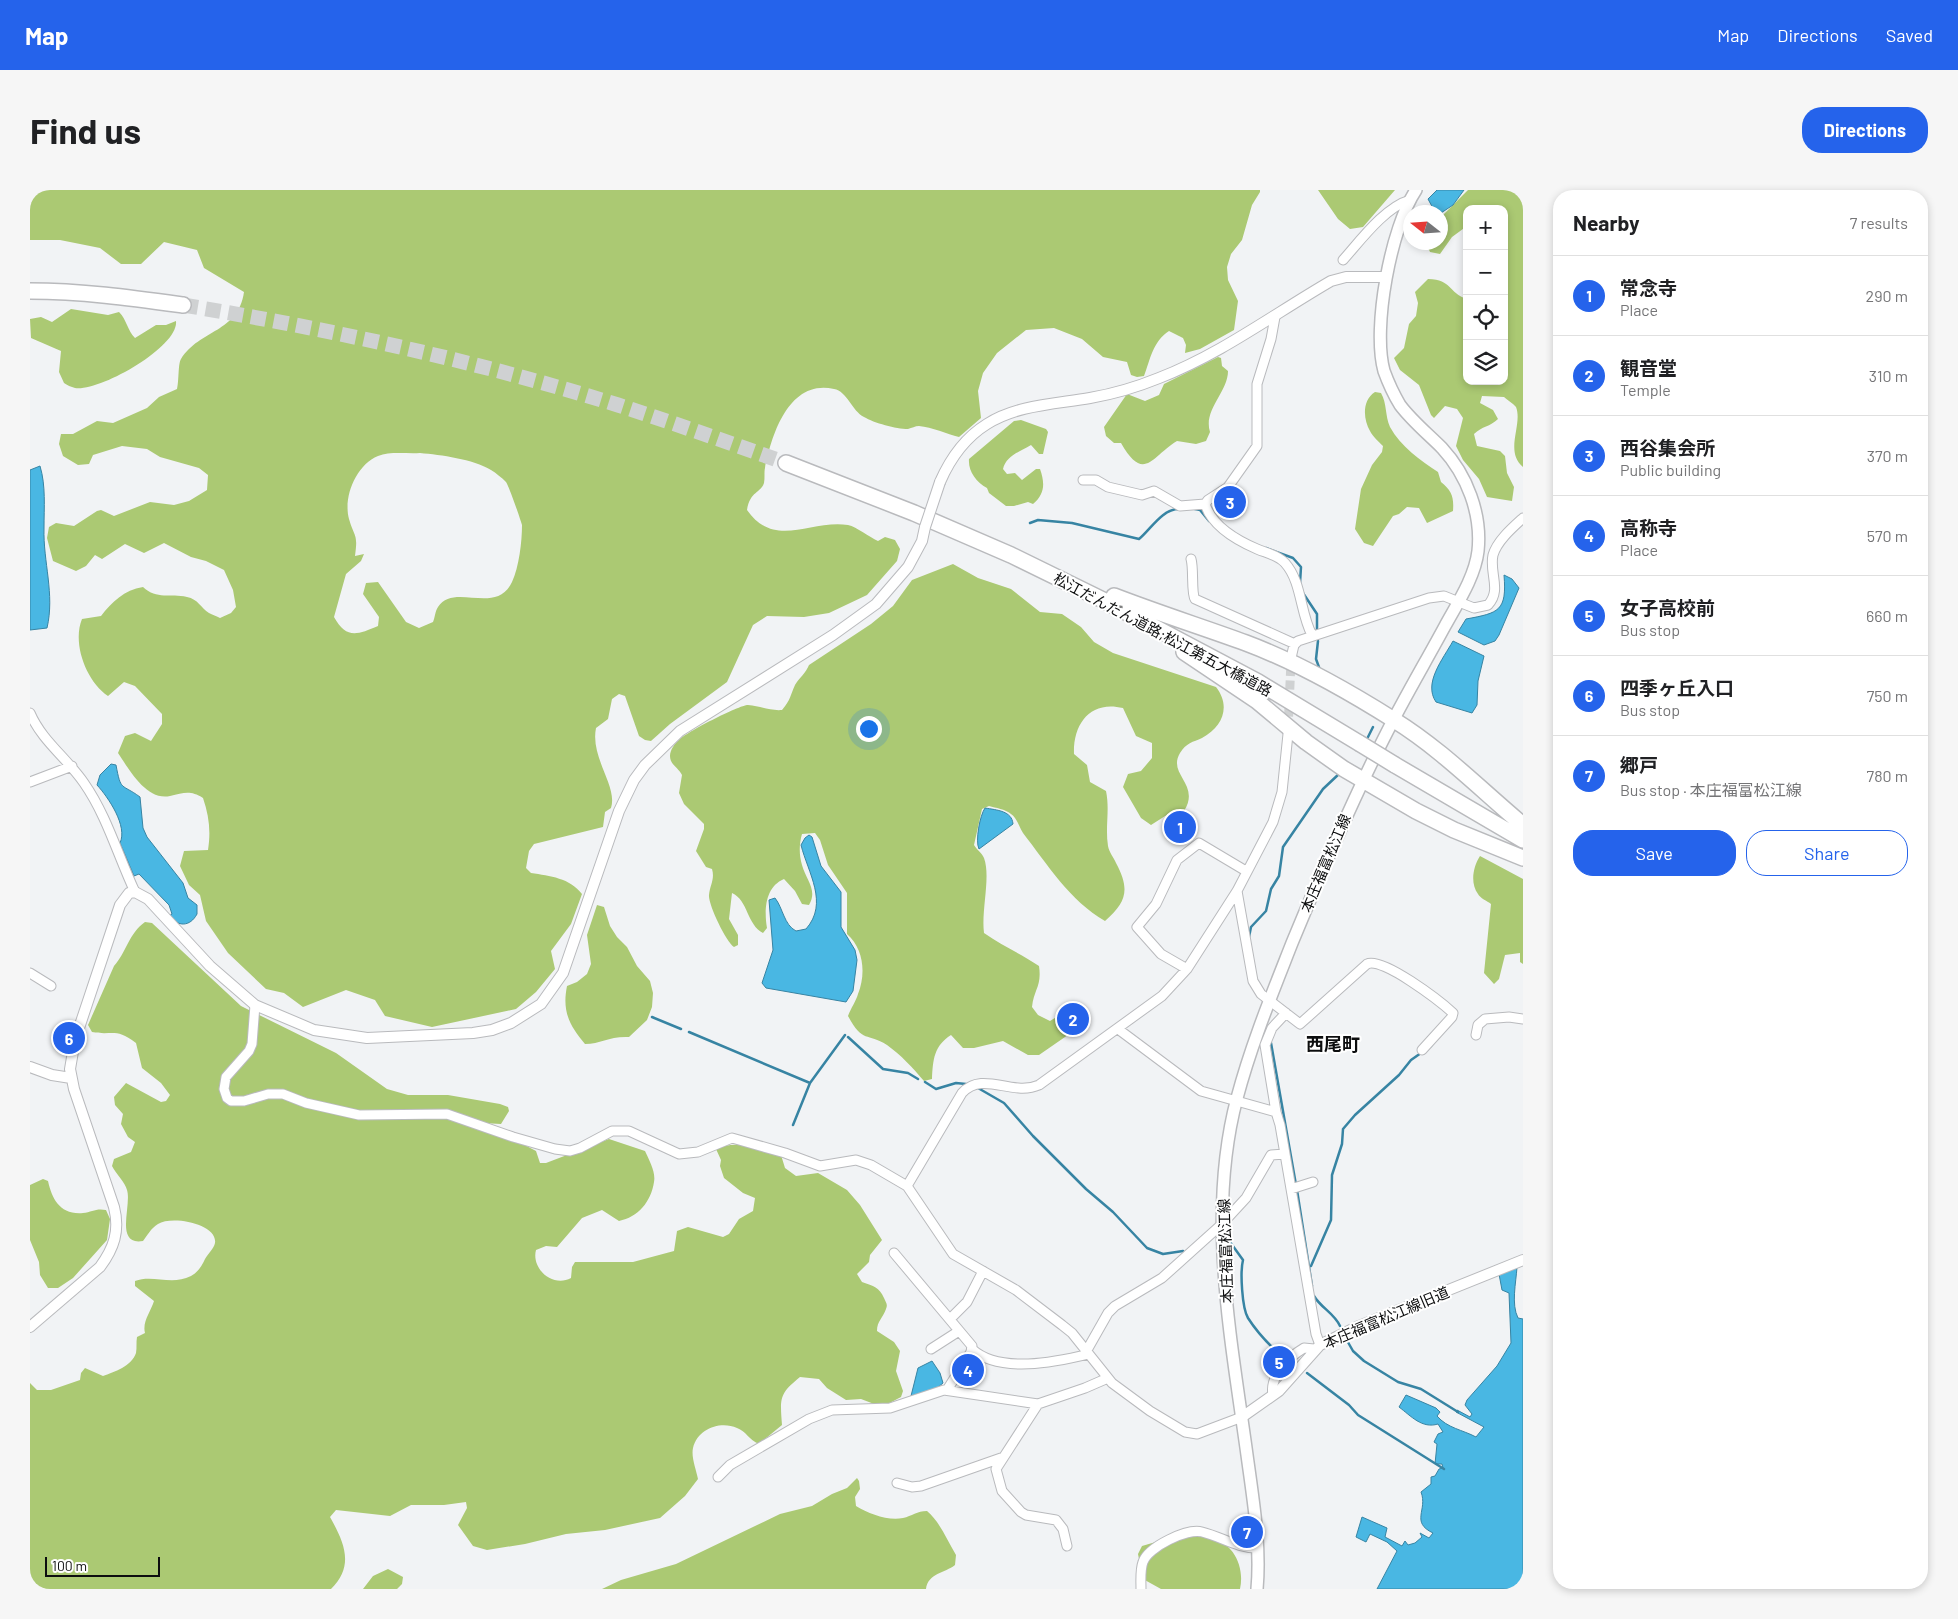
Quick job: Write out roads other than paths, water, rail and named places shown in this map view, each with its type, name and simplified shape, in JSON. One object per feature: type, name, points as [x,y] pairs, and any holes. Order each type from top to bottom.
[{"type":"highway","points":[[30,292],[64,292],[120,296],[183,306]]},
{"type":"highway","name":"松江だんだん道路;松江第五大橋道路","points":[[786,463],[914,513],[1106,601],[1258,682],[1394,765],[1523,840]]},
{"type":"highway","points":[[1011,556],[1167,617],[1247,643],[1319,677],[1394,719],[1467,775],[1523,825]]},
{"type":"highway","points":[[1106,601],[1136,624],[1186,653],[1257,701],[1306,742],[1362,780],[1454,830],[1523,858]]},
{"type":"main road","name":"本庄福富松江線","points":[[1257,1589],[1258,1548],[1226,1299],[1222,1224],[1224,1164],[1236,1101],[1247,1061],[1269,1001],[1344,819],[1394,719],[1459,600],[1478,555],[1477,519],[1464,480],[1455,464],[1401,406],[1384,371],[1381,352],[1385,277],[1413,195]]},
{"type":"street","points":[[1343,260],[1389,212],[1413,195]]},
{"type":"street","points":[[30,713],[41,734],[72,766],[99,806],[135,892],[148,900],[210,966],[255,1005],[314,1030],[367,1038],[492,1030],[511,1023],[541,1004],[554,988],[570,959],[618,811],[645,765],[680,731],[854,621],[876,604],[908,568],[922,541],[940,482],[948,464],[977,431],[995,419],[1027,408],[1112,394],[1159,378],[1242,337],[1331,282],[1346,277],[1385,277]]},
{"type":"street","points":[[1083,480],[1096,480],[1108,487],[1142,495],[1154,491],[1185,507],[1205,504],[1228,487],[1257,446],[1257,384],[1271,339],[1275,317]]},
{"type":"street","points":[[1205,504],[1212,517],[1224,530],[1286,564],[1292,576],[1312,635]]},
{"type":"street","points":[[1295,644],[1312,635],[1429,598],[1444,596],[1459,600],[1474,608],[1482,608],[1493,600],[1496,594],[1493,556],[1497,546],[1523,518]]},
{"type":"street","points":[[1191,559],[1194,572],[1192,594],[1195,599],[1295,644]]},
{"type":"street","points":[[1292,658],[1295,644]]},
{"type":"street","points":[[907,1186],[962,1093],[971,1085],[978,1083],[1016,1088],[1034,1088],[1169,991],[1187,969],[1237,891],[1270,829],[1279,807],[1288,734]]},
{"type":"street","points":[[30,782],[72,766]]},
{"type":"street","points":[[1187,969],[1161,954],[1137,927],[1156,904],[1177,860],[1198,843],[1246,871]]},
{"type":"street","points":[[1237,891],[1253,981],[1256,989],[1269,1001],[1296,1023],[1301,1024],[1367,964],[1373,962],[1396,972],[1453,1013],[1452,1017],[1422,1050]]},
{"type":"street","points":[[30,1327],[100,1267],[108,1256],[116,1238],[117,1216],[70,1078],[72,1051],[120,906],[129,893],[135,892]]},
{"type":"street","points":[[30,973],[51,986]]},
{"type":"street","points":[[255,1005],[252,1044],[249,1051],[226,1077],[224,1089],[227,1098],[237,1102],[268,1094],[283,1094],[306,1103],[358,1115],[447,1114],[514,1137],[555,1149],[570,1151],[615,1131],[629,1131],[641,1135],[661,1147],[685,1154],[698,1152],[732,1138],[785,1153],[820,1166],[856,1160],[871,1164],[907,1186],[953,1254],[1016,1290],[1072,1333],[1108,1378],[1150,1411],[1185,1432],[1197,1434],[1242,1418]]},
{"type":"street","points":[[1286,1013],[1272,1028],[1265,1045],[1276,1112],[1295,1188],[1317,1347]]},
{"type":"street","points":[[1476,1035],[1478,1025],[1485,1018],[1509,1016],[1523,1019]]},
{"type":"street","points":[[1118,1028],[1194,1086],[1212,1095],[1276,1112]]},
{"type":"street","points":[[30,1067],[52,1075],[70,1078]]},
{"type":"street","points":[[894,1254],[950,1319],[972,1349],[982,1358],[1006,1364],[1058,1362],[1088,1352],[1108,1313],[1115,1306],[1162,1278],[1222,1224],[1246,1198],[1272,1155],[1285,1154]]},
{"type":"street","points":[[1295,1188],[1313,1182]]},
{"type":"street","name":"本庄福富松江線旧道","points":[[1242,1418],[1273,1396],[1317,1347],[1359,1326],[1523,1260]]},
{"type":"street","points":[[950,1319],[967,1302],[983,1271]]},
{"type":"street","points":[[931,1350],[959,1331]]},
{"type":"street","points":[[947,1390],[972,1349]]},
{"type":"street","points":[[718,1477],[730,1465],[809,1419],[832,1410],[890,1408],[947,1390],[1038,1404],[1108,1378]]},
{"type":"street","points":[[1038,1404],[1001,1458],[996,1469],[1002,1491],[1026,1515],[1056,1520],[1063,1529],[1067,1546]]},
{"type":"street","points":[[898,1483],[912,1487],[926,1484],[1001,1458]]},
{"type":"street","points":[[1141,1589],[1143,1563],[1148,1554],[1180,1535],[1200,1532],[1244,1548],[1258,1548]]},
{"type":"water","points":[[1437,190],[1464,190],[1453,205],[1448,208],[1448,205],[1431,205],[1428,199]]},
{"type":"water","points":[[40,466],[44,489],[44,541],[50,603],[47,628],[30,630],[30,470]]},
{"type":"water","points":[[1504,575],[1512,579],[1519,588],[1495,641],[1484,645],[1458,632],[1466,619],[1486,615],[1499,608],[1504,596]]},
{"type":"water","points":[[1453,641],[1484,656],[1478,681],[1477,705],[1472,713],[1436,702],[1433,695],[1433,679]]},
{"type":"water","points":[[111,764],[116,765],[119,779],[123,786],[140,797],[143,828],[147,837],[183,883],[188,898],[197,905],[197,914],[187,923],[180,924],[172,920],[169,916],[172,914],[169,905],[139,874],[134,876],[120,843],[122,836],[121,828],[116,812],[97,785],[100,775]]},
{"type":"water","points":[[985,808],[1007,814],[1010,816],[1013,824],[979,849],[979,828],[981,816]]},
{"type":"water","points":[[809,835],[812,837],[821,866],[841,892],[841,927],[855,950],[857,960],[853,991],[846,1002],[766,988],[762,983],[773,950],[769,900],[775,898],[786,921],[796,931],[806,929],[813,919],[816,909],[815,888],[801,845]]},
{"type":"water","points":[[1517,1267],[1514,1293],[1515,1306],[1518,1318],[1523,1319],[1523,1589],[1377,1589],[1397,1551],[1387,1542],[1370,1534],[1366,1542],[1356,1537],[1362,1517],[1387,1528],[1385,1537],[1402,1546],[1405,1541],[1408,1545],[1415,1543],[1422,1537],[1420,1533],[1429,1538],[1433,1533],[1426,1529],[1421,1520],[1423,1498],[1421,1492],[1431,1484],[1431,1477],[1435,1476],[1439,1469],[1443,1468],[1442,1464],[1435,1464],[1437,1444],[1434,1442],[1438,1434],[1443,1432],[1438,1424],[1427,1425],[1422,1423],[1412,1418],[1399,1407],[1406,1395],[1436,1408],[1440,1412],[1437,1416],[1445,1423],[1476,1437],[1484,1427],[1456,1412],[1457,1410],[1470,1417],[1472,1414],[1465,1405],[1467,1400],[1497,1366],[1511,1343],[1509,1293],[1502,1290],[1499,1274]]},
{"type":"water","points":[[932,1361],[940,1373],[943,1383],[937,1388],[911,1396],[918,1368]]},
{"type":"waterway","points":[[1030,523],[1038,520],[1072,523],[1139,539],[1167,512],[1179,509]]},
{"type":"waterway","points":[[1195,509],[1200,510],[1209,521]]},
{"type":"waterway","points":[[1266,548],[1293,558],[1301,567],[1300,583]]},
{"type":"waterway","points":[[1303,593],[1317,614],[1317,632]]},
{"type":"waterway","points":[[1318,641],[1316,659],[1320,670]]},
{"type":"waterway","points":[[1366,741],[1373,727]]},
{"type":"waterway","points":[[1249,937],[1251,927],[1266,911],[1271,889],[1279,876],[1283,847],[1323,789],[1340,773]]},
{"type":"waterway","points":[[652,1017],[681,1029]]},
{"type":"waterway","points":[[689,1032],[810,1083],[845,1035]]},
{"type":"waterway","points":[[848,1037],[883,1069],[908,1073],[918,1079]]},
{"type":"waterway","points":[[1271,1043],[1296,1185]]},
{"type":"waterway","points":[[1311,1266],[1331,1220],[1332,1175],[1342,1144],[1343,1129],[1355,1115],[1399,1075],[1411,1060],[1431,1046]]},
{"type":"waterway","points":[[925,1082],[936,1089],[956,1083],[966,1084]]},
{"type":"waterway","points":[[793,1125],[810,1083]]},
{"type":"waterway","points":[[978,1088],[1004,1103],[1033,1136],[1086,1189],[1113,1212],[1147,1248],[1163,1254],[1183,1251]]},
{"type":"waterway","points":[[1297,1190],[1312,1286]]},
{"type":"waterway","points":[[1230,1242],[1243,1260],[1242,1290],[1248,1318],[1282,1356]]},
{"type":"waterway","points":[[1314,1296],[1340,1326]]},
{"type":"waterway","points":[[1345,1337],[1353,1351],[1364,1361],[1398,1382],[1421,1389],[1458,1412]]},
{"type":"waterway","points":[[1307,1373],[1349,1405],[1358,1415],[1444,1469]]},
{"type":"tunnel","points":[[183,305],[348,336],[511,374],[618,405],[786,463]]},
{"type":"tunnel","points":[[1288,730],[1291,661]]},
{"type":"place","name":"西谷集会所","points":[[1230,502]]},
{"type":"place","name":"常念寺","points":[[1180,827]]},
{"type":"place","name":"観音堂","points":[[1073,1019]]},
{"type":"place","name":"四季ヶ丘入口","points":[[69,1038]]},
{"type":"place","name":"女子高校前","points":[[1279,1362]]},
{"type":"place","name":"高称寺","points":[[968,1370]]},
{"type":"place","name":"郷戸","points":[[1247,1532]]},
{"type":"district","name":"西尾町","points":[[1333,1044]]}]
